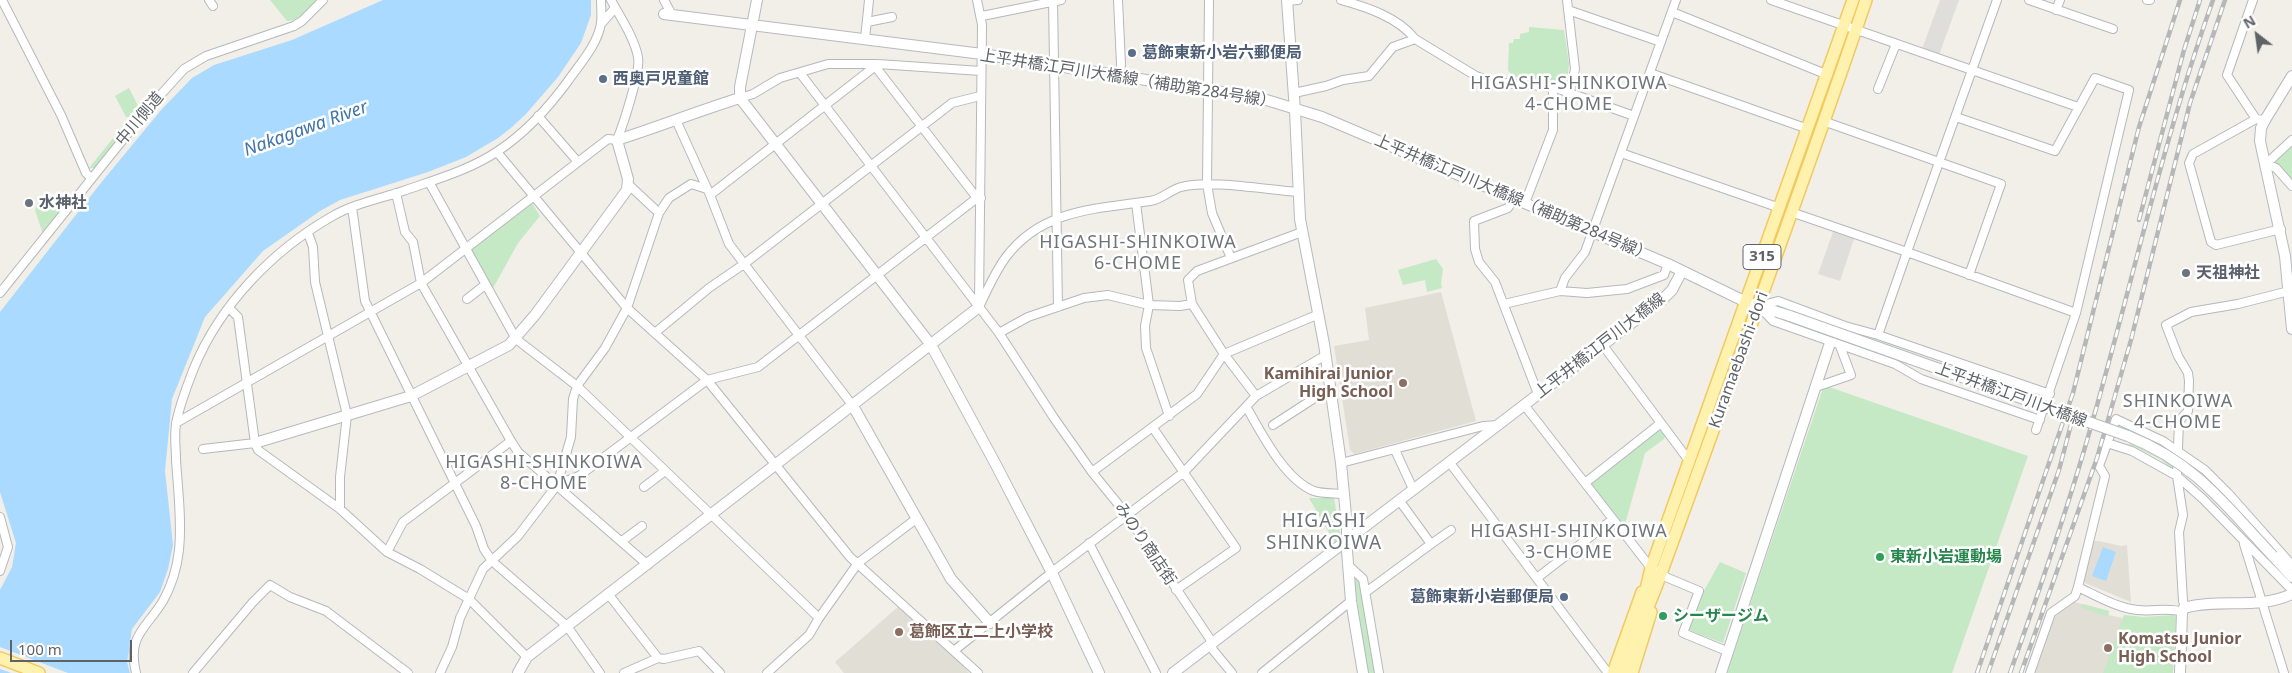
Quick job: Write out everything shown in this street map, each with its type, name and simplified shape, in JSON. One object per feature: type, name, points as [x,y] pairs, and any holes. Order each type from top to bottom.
[{"type":"main road","name":"Kuramaebashi-dori","points":[[1656,571],[1759,306],[1808,129],[1853,0]]},
{"type":"main road","name":"Kuramaebashi-dori","points":[[1622,673],[1690,462],[1746,302],[1823,122],[1866,0]]},
{"type":"main road","points":[[1613,673],[1656,571]]},
{"type":"main road","points":[[1632,673],[1649,621],[1656,571]]},
{"type":"main road","points":[[0,658],[39,673]]},
{"type":"street","points":[[2,0],[61,116],[86,173],[91,178]]},
{"type":"street","name":"中川側道","points":[[0,293],[158,97],[192,63],[287,29],[302,21],[323,0]]},
{"type":"street","points":[[601,0],[601,24]]},
{"type":"street","points":[[664,0],[668,14]]},
{"type":"street","points":[[758,0],[740,86],[740,98],[930,345],[995,463],[1052,573],[1099,673]]},
{"type":"street","points":[[865,39],[869,0]]},
{"type":"street","points":[[976,0],[982,16],[979,307]]},
{"type":"street","points":[[982,16],[1056,0],[1058,308]]},
{"type":"street","points":[[1118,0],[1120,76]]},
{"type":"street","points":[[1209,0],[1207,184],[1212,213],[1231,258]]},
{"type":"street","points":[[1290,0],[1298,192],[1302,232],[1326,355],[1341,463],[1348,526],[1346,540],[1351,601],[1363,673]]},
{"type":"street","points":[[1341,0],[1376,12],[1393,21],[1415,39],[1476,76],[1492,82],[1553,87],[1634,116]]},
{"type":"street","points":[[1567,0],[1575,69],[1570,92]]},
{"type":"street","points":[[1560,290],[1564,278],[1585,252],[1676,0]]},
{"type":"street","points":[[1771,0],[2078,107]]},
{"type":"street","points":[[1878,335],[1997,0]]},
{"type":"street","points":[[2029,0],[2114,29]]},
{"type":"street","points":[[2056,10],[2060,0]]},
{"type":"street","points":[[2253,0],[2227,76],[2260,119],[2260,141],[2281,229],[2292,329]]},
{"type":"street","points":[[136,673],[133,662],[136,641],[141,628],[161,604],[168,592],[177,564],[179,531],[176,423],[195,366],[229,308],[255,276],[278,256],[331,217],[352,207],[429,182],[498,152],[538,116],[585,58],[601,24],[614,3]]},
{"type":"street","points":[[614,3],[636,50],[638,60],[628,108],[617,140],[629,185],[659,213]]},
{"type":"street","points":[[1568,10],[1661,42]]},
{"type":"street","points":[[1672,12],[1828,74]]},
{"type":"street","name":"上平井橋江戸川大橋線（補助第284号線）","points":[[668,14],[982,54],[1260,98],[1295,107],[1331,120],[1682,271]]},
{"type":"street","points":[[867,22],[892,17]]},
{"type":"street","points":[[1294,93],[1343,80],[1369,76],[1393,47],[1415,39]]},
{"type":"street","points":[[1878,89],[1896,44]]},
{"type":"street","points":[[176,423],[248,384],[421,283],[608,140],[617,140],[657,128],[754,94],[780,78],[828,64],[878,64],[981,71]]},
{"type":"street","points":[[709,192],[775,145],[878,64]]},
{"type":"street","points":[[878,64],[878,70],[921,127],[979,198]]},
{"type":"street","name":"みのり商店街","points":[[800,73],[1000,333],[1054,418],[1092,472],[1126,515],[1212,644],[1214,650],[1232,673]]},
{"type":"street","points":[[1650,73],[1808,129]]},
{"type":"street","points":[[2281,229],[2216,245],[2212,242],[2189,163],[2193,154],[2260,119],[2292,76]]},
{"type":"street","points":[[1956,117],[2055,151],[2095,78],[2129,90],[2076,313],[2050,394],[2036,430]]},
{"type":"street","points":[[1525,203],[1553,130],[1553,87]]},
{"type":"street","points":[[656,332],[709,288],[744,264],[952,103],[980,96]]},
{"type":"street","points":[[538,116],[578,162]]},
{"type":"street","points":[[676,120],[709,192],[729,244],[853,406],[951,579],[990,623]]},
{"type":"street","points":[[1823,122],[2001,184],[1968,275]]},
{"type":"street","points":[[2266,164],[2292,140]]},
{"type":"street","points":[[498,152],[627,308],[656,332],[707,380],[850,557],[955,650],[978,673]]},
{"type":"street","points":[[1621,153],[2076,313]]},
{"type":"street","points":[[2266,164],[2276,168],[2292,186]]},
{"type":"street","points":[[429,182],[516,339],[577,386],[819,618]]},
{"type":"street","points":[[440,673],[452,647],[460,618],[484,569],[518,536],[557,485],[571,437],[573,399],[577,386],[605,348],[627,308],[659,213],[669,198],[691,184],[709,192]]},
{"type":"street","points":[[518,673],[527,657],[979,307],[1006,257],[1031,232],[1057,217],[1090,209],[1154,201],[1181,187],[1207,184],[1298,192]]},
{"type":"street","points":[[203,449],[254,443],[411,396],[509,346],[580,251],[600,230],[629,185]]},
{"type":"street","points":[[396,193],[405,232],[414,242],[421,283],[511,442],[518,452],[648,565]]},
{"type":"street","points":[[557,485],[579,476],[707,380],[758,367],[979,198]]},
{"type":"street","points":[[1514,198],[1508,208],[1474,221],[1476,249],[1479,262],[1494,282],[1504,304],[1538,394]]},
{"type":"street","points":[[1136,203],[1149,305],[1146,326],[1146,348],[1169,416]]},
{"type":"street","points":[[352,207],[365,301],[476,526],[484,549],[492,561],[567,626],[600,673]]},
{"type":"street","points":[[1256,396],[1224,354],[1192,304],[1188,280],[1197,271],[1302,232]]},
{"type":"street","points":[[308,233],[313,248],[314,282],[347,415],[340,477],[340,509]]},
{"type":"street","points":[[1504,304],[1560,290],[1587,293],[1627,289],[1664,275],[1668,264]]},
{"type":"street","name":"上平井橋江戸川大橋線","points":[[1173,673],[1663,299],[1672,290],[1682,271],[1746,302],[2128,436],[2154,447],[2202,480],[2292,578]]},
{"type":"street","points":[[467,299],[485,285]]},
{"type":"street","points":[[2180,673],[2184,610],[2179,532],[2182,514],[2177,476],[2179,421],[2188,411],[2189,381],[2188,373],[2178,356],[2166,325],[2191,312],[2238,304],[2289,291]]},
{"type":"street","points":[[1000,333],[1028,317],[1084,298],[1108,295],[1149,305],[1180,306],[1192,304]]},
{"type":"street","points":[[2040,420],[1921,379],[1894,364],[1773,321],[1759,306],[1778,301],[1845,326],[1878,335],[2050,394]]},
{"type":"street","points":[[229,308],[238,317],[254,443],[258,450],[269,460],[340,509],[387,552],[420,569],[469,599],[527,657]]},
{"type":"street","points":[[1092,472],[1197,394],[1224,354],[1319,314]]},
{"type":"street","points":[[1602,344],[1690,462]]},
{"type":"street","points":[[1722,673],[1816,387],[1835,344]]},
{"type":"street","points":[[1816,387],[1850,375],[1835,344]]},
{"type":"street","points":[[1894,364],[1903,345]]},
{"type":"street","points":[[955,650],[1089,543],[1184,472],[1247,408],[1256,396],[1326,355]]},
{"type":"street","points":[[1273,426],[1330,388]]},
{"type":"street","points":[[1524,406],[1656,571],[1699,591],[1683,633],[1729,652]]},
{"type":"street","points":[[1247,408],[1270,447],[1299,482],[1315,491],[1344,494]]},
{"type":"street","points":[[2030,673],[2051,613],[2075,596],[2105,476],[2099,466],[2116,419],[2178,450],[2216,480],[2292,565]]},
{"type":"street","points":[[1585,483],[1661,423]]},
{"type":"street","points":[[1341,463],[1483,426],[1499,425]]},
{"type":"street","points":[[1153,428],[1236,548],[1176,590]]},
{"type":"street","points":[[387,552],[403,522],[511,442]]},
{"type":"street","points":[[2107,443],[2142,456],[2177,476],[2204,499],[2292,590]]},
{"type":"street","points":[[1395,450],[1413,489]]},
{"type":"street","points":[[1450,463],[1608,673]]},
{"type":"street","points":[[644,488],[664,470]]},
{"type":"street","points":[[1399,500],[1431,544]]},
{"type":"street","points":[[0,517],[8,547],[0,571]]},
{"type":"street","points":[[767,673],[809,635],[858,563],[916,519]]},
{"type":"street","points":[[1537,578],[1613,519]]},
{"type":"street","points":[[622,541],[642,526]]},
{"type":"street","points":[[1366,592],[1451,530]]},
{"type":"street","points":[[2242,540],[2284,673]]},
{"type":"street","points":[[1089,543],[1156,673]]},
{"type":"street","points":[[1348,564],[1363,578],[1379,673]]},
{"type":"street","points":[[193,673],[253,602],[270,585],[290,597],[326,611],[408,673]]},
{"type":"street","points":[[2078,587],[2106,600],[2136,610],[2184,610],[2217,602],[2262,601],[2292,594]]},
{"type":"street","points":[[608,595],[658,658]]},
{"type":"street","points":[[1262,673],[1351,601]]},
{"type":"street","points":[[624,673],[658,658],[664,659],[699,651],[720,673]]},
{"type":"shaded area","points":[[1940,0],[1959,0],[1939,55],[1922,49]]},
{"type":"shaded area","points":[[1833,232],[1854,239],[1840,281],[1818,274]]},
{"type":"shaded area","name":"Kamihirai Junior High School","points":[[1441,292],[1476,421],[1354,454],[1350,450],[1334,346],[1369,340],[1365,308]]},
{"type":"shaded area","name":"Komatsu Junior High School","points":[[2092,541],[2121,546],[2127,545],[2131,602],[2085,583],[2083,578]]},
{"type":"shaded area","name":"Komatsu Junior High School","points":[[2074,602],[2109,611],[2108,615],[2122,618],[2171,673],[2035,673],[2055,617]]},
{"type":"shaded area","name":"葛飾区立二上小学校","points":[[899,606],[957,659],[969,673],[844,673],[835,662]]},
{"type":"green space","points":[[270,0],[318,0],[297,20],[287,21]]},
{"type":"green space","points":[[1529,27],[1564,30],[1569,64],[1567,81],[1512,77],[1508,70],[1509,43],[1513,43],[1514,39],[1520,39],[1520,34],[1529,32]]},
{"type":"green space","points":[[129,88],[139,108],[139,116],[97,168],[89,168],[134,112],[129,117],[126,117],[115,96]]},
{"type":"green space","points":[[2292,146],[2292,183],[2277,166],[2276,161]]},
{"type":"green space","points":[[45,200],[66,204],[43,234],[35,210],[37,204]]},
{"type":"green space","points":[[532,203],[540,216],[518,243],[492,290],[469,251]]},
{"type":"green space","points":[[1436,259],[1443,269],[1442,288],[1427,292],[1425,280],[1403,285],[1398,270]]},
{"type":"green space","name":"東新小岩運動場","points":[[1829,387],[2028,456],[1952,673],[1727,673],[1823,388]]},
{"type":"green space","points":[[1657,430],[1663,430],[1666,434],[1664,439],[1645,453],[1624,528],[1586,483]]},
{"type":"green space","points":[[2134,432],[2177,453],[2177,473],[2160,459],[2129,444]]},
{"type":"green space","points":[[1309,498],[1334,498],[1341,539],[1335,543]]},
{"type":"green space","points":[[1720,562],[1746,573],[1723,643],[1688,630],[1701,596]]},
{"type":"green space","points":[[1353,574],[1361,581],[1378,673],[1368,673]]},
{"type":"green space","points":[[2083,604],[2109,611],[2108,617],[2081,607]]},
{"type":"green space","points":[[2124,615],[2143,617],[2174,615],[2176,617],[2173,673],[2103,673]]},
{"type":"water","name":"Nakagawa River","points":[[383,0],[591,0],[591,15],[581,43],[558,77],[526,114],[498,138],[466,157],[428,172],[340,200],[320,211],[263,251],[205,317],[172,399],[165,471],[173,545],[168,569],[160,592],[132,629],[127,662],[130,673],[0,673],[0,590],[12,567],[16,543],[0,492],[0,312],[100,184],[162,109],[192,78],[214,65],[292,40]]},
{"type":"water","points":[[2103,547],[2116,552],[2106,581],[2092,576]]},
{"type":"pier","points":[[0,647],[68,673],[11,673],[0,669]]},
{"type":"railway","points":[[1977,673],[2073,393],[2139,127],[2180,0]]},
{"type":"railway","points":[[2139,220],[2184,50],[2200,0]]},
{"type":"railway","points":[[2010,673],[2048,564],[2083,454],[2160,169],[2213,0]]},
{"type":"railway","points":[[2021,673],[2097,458],[2131,340],[2190,103],[2225,0]]},
{"type":"railway","points":[[1988,673],[2059,470],[2073,417]]},
{"type":"place","name":"葛飾東新小岩六郵便局","points":[[1132,53]]},
{"type":"place","name":"西奥戸児童館","points":[[603,79]]},
{"type":"place","name":"水神社","points":[[29,203]]},
{"type":"place","name":"天祖神社","points":[[2186,273]]},
{"type":"place","name":"Kamihirai Junior High School","points":[[1403,383]]},
{"type":"place","name":"東新小岩運動場","points":[[1880,557]]},
{"type":"place","name":"葛飾東新小岩郵便局","points":[[1564,597]]},
{"type":"place","name":"シーザージム","points":[[1663,616]]},
{"type":"place","name":"葛飾区立二上小学校","points":[[899,632]]},
{"type":"place","name":"Komatsu Junior High School","points":[[2108,648]]},
{"type":"district","name":"HIGASHI-SHINKOIWA 4-CHOME","points":[[1569,94]]},
{"type":"district","name":"HIGASHI-SHINKOIWA 6-CHOME","points":[[1138,253]]},
{"type":"district","name":"SHINKOIWA 4-CHOME","points":[[2178,412]]},
{"type":"district","name":"HIGASHI-SHINKOIWA 8-CHOME","points":[[544,473]]},
{"type":"district","name":"HIGASHI SHINKOIWA","points":[[1324,533]]},
{"type":"district","name":"HIGASHI-SHINKOIWA 3-CHOME","points":[[1569,542]]}]
